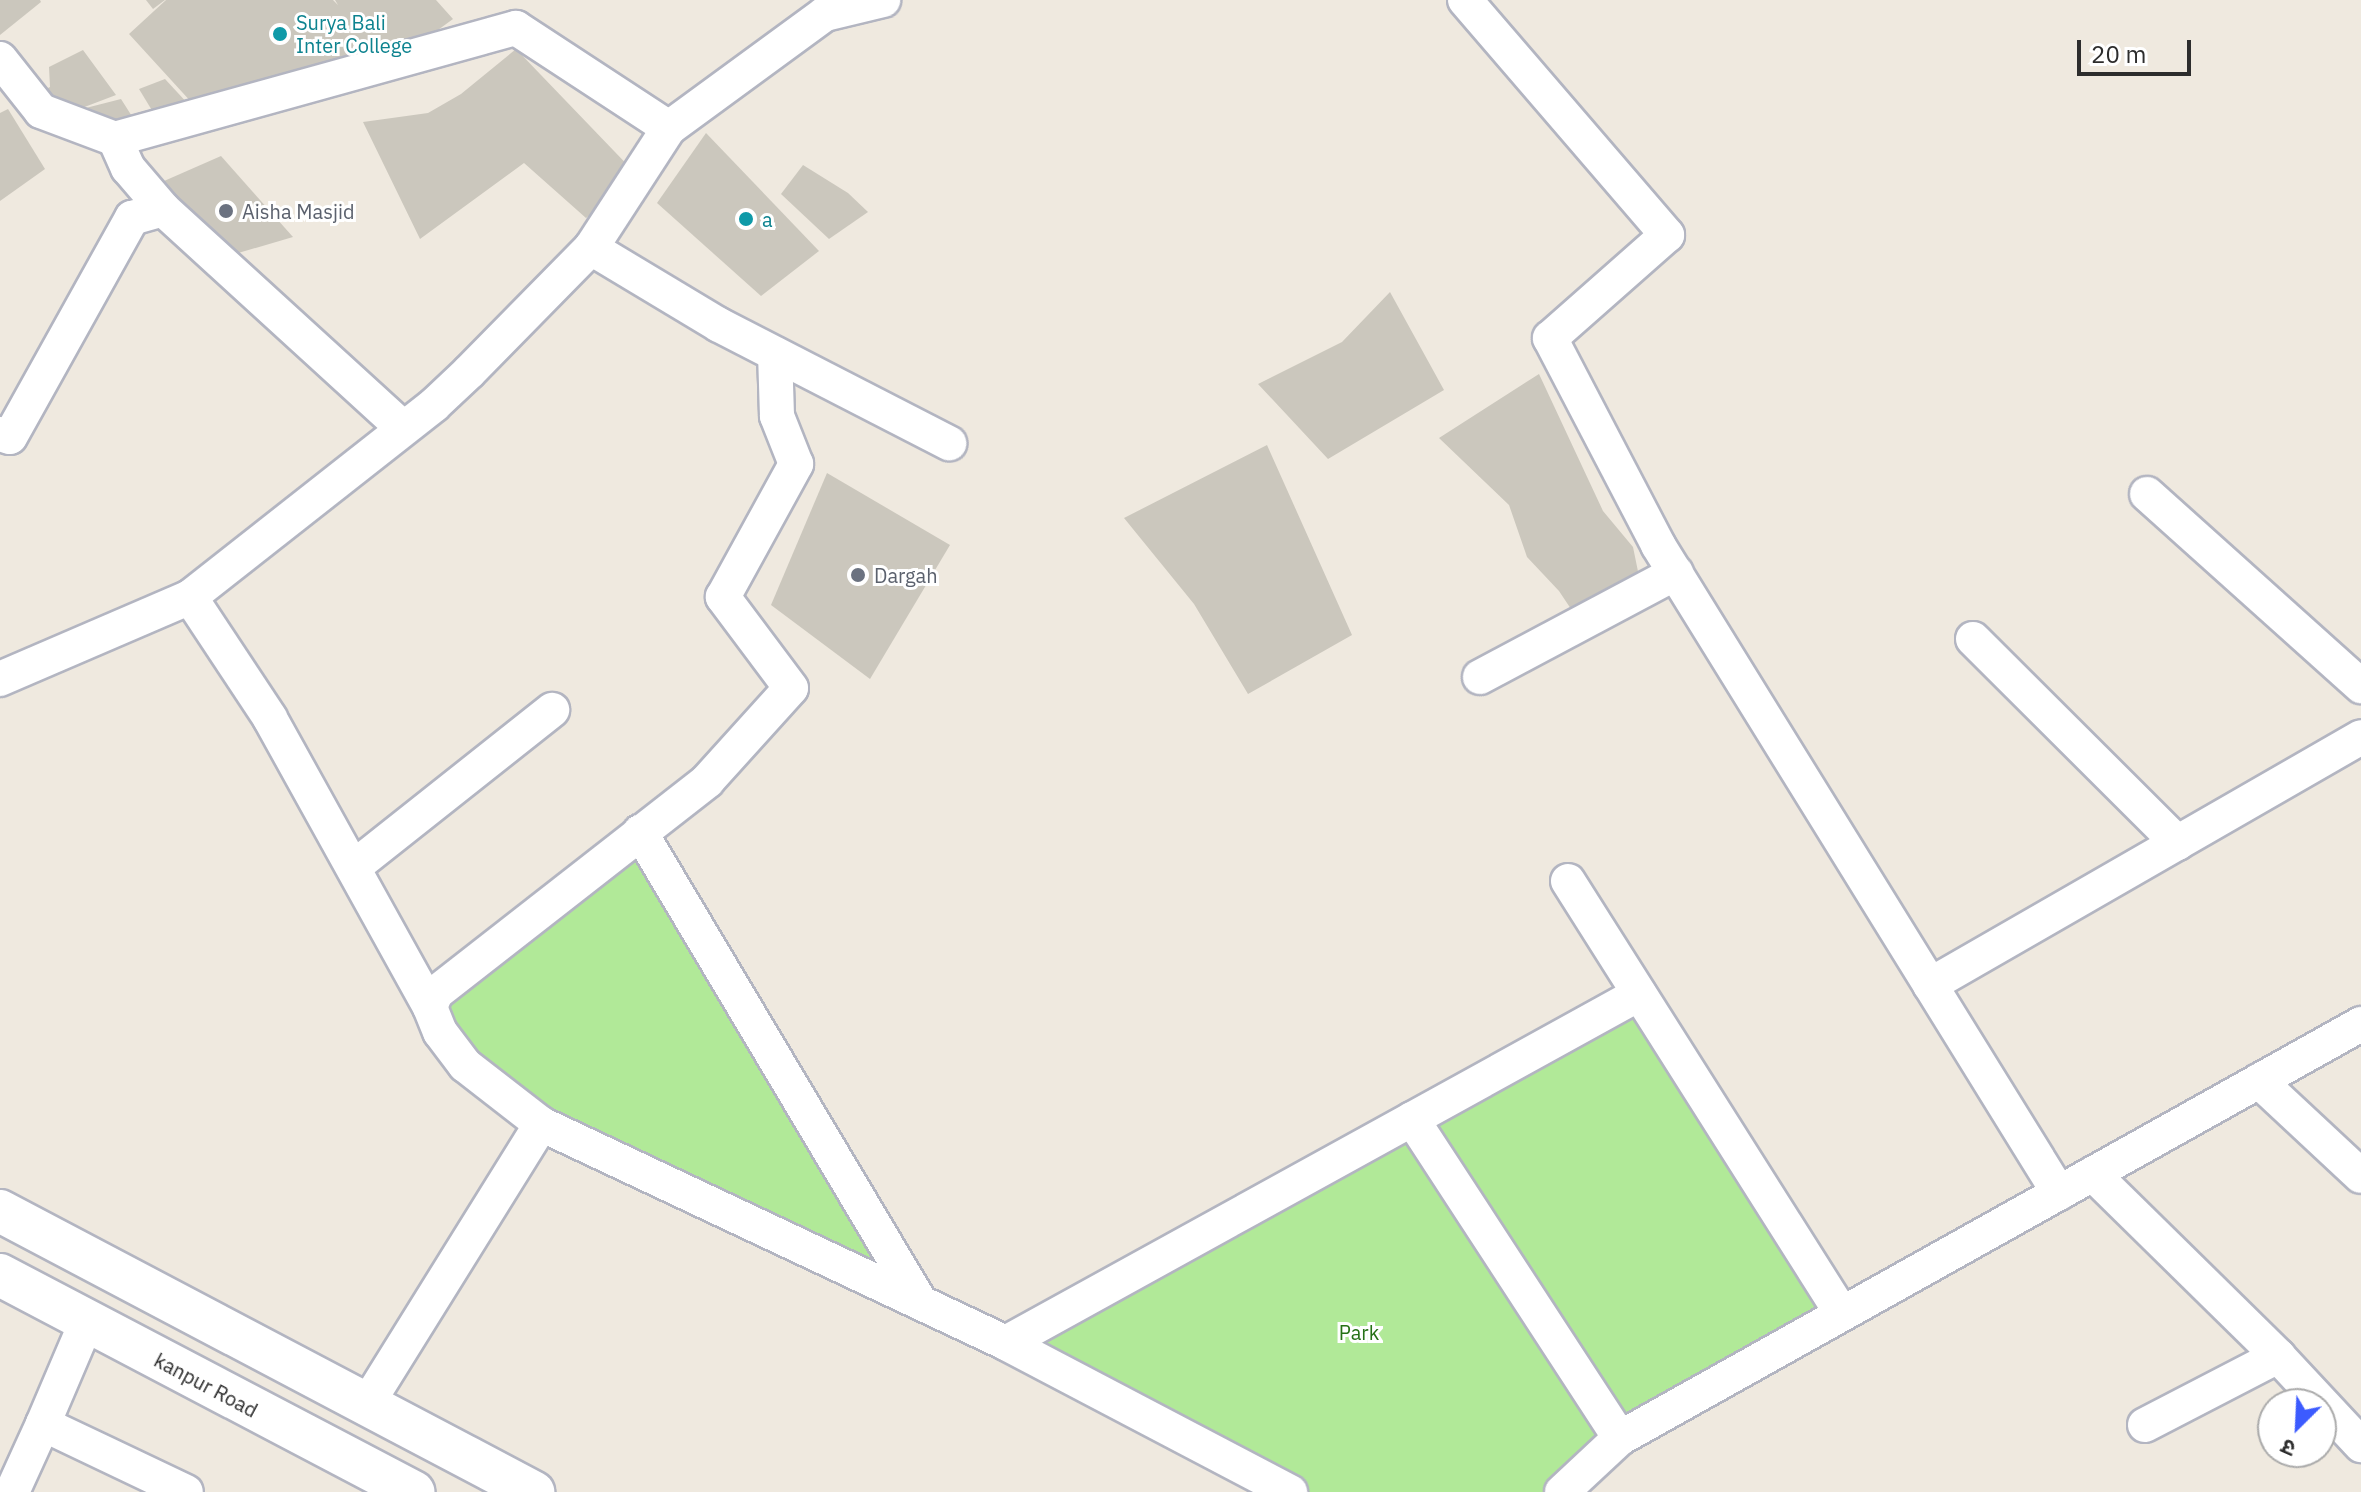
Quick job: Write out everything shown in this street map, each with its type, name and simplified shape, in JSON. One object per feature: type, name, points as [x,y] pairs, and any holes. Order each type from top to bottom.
[{"type":"street","points":[[0,679],[190,597],[469,372],[591,248],[669,128],[825,14],[883,0]]},
{"type":"street","points":[[1465,0],[1667,235],[1550,338],[1676,573],[2059,1193]]},
{"type":"street","points":[[0,59],[41,111],[115,139],[516,28],[669,128]]},
{"type":"street","points":[[115,139],[128,168],[163,209],[403,428]]},
{"type":"street","points":[[0,434],[10,437],[132,218],[163,209]]},
{"type":"street","points":[[591,248],[719,325],[949,443]]},
{"type":"street","points":[[430,1007],[436,993],[707,781],[791,688],[723,597],[796,464],[777,416],[775,354]]},
{"type":"street","points":[[2147,494],[2361,686]]},
{"type":"street","points":[[1480,677],[1676,573]]},
{"type":"street","points":[[190,597],[270,718],[430,1007],[440,1032],[465,1065],[541,1124],[1006,1343],[1290,1492]]},
{"type":"street","points":[[1973,639],[2178,843]]},
{"type":"street","points":[[354,867],[552,710]]},
{"type":"street","points":[[1930,985],[2361,737]]},
{"type":"street","points":[[640,832],[920,1302]]},
{"type":"street","points":[[1568,881],[1842,1314]]},
{"type":"street","points":[[1006,1343],[1639,994]]},
{"type":"street","points":[[1562,1492],[1620,1438],[2361,1024]]},
{"type":"street","points":[[2259,1081],[2361,1176]]},
{"type":"street","points":[[1412,1119],[1620,1438]]},
{"type":"street","points":[[367,1404],[541,1124]]},
{"type":"street","points":[[2093,1174],[2278,1356],[2361,1445]]},
{"type":"street","points":[[0,1211],[533,1492]]},
{"type":"street","name":"kanpur Road","points":[[0,1275],[413,1492]]},
{"type":"street","points":[[12,1492],[87,1321]]},
{"type":"street","points":[[2145,1425],[2278,1356]]},
{"type":"street","points":[[43,1424],[186,1492]]},
{"type":"green space","points":[[640,832],[892,1289],[541,1124],[430,1007]]},
{"type":"green space","name":"Park","points":[[1639,994],[1842,1314],[1566,1492],[1290,1492],[1007,1343]]},
{"type":"building","points":[[0,0],[40,0],[41,2],[0,35]]},
{"type":"building","points":[[146,0],[165,0],[153,9]]},
{"type":"building","points":[[166,0],[333,0],[338,5],[335,0],[436,0],[453,19],[394,62],[193,104],[129,34]]},
{"type":"building","points":[[516,49],[639,177],[586,218],[524,163],[420,239],[363,122],[428,113],[461,94]]},
{"type":"building","points":[[83,50],[116,95],[74,111],[121,99],[142,132],[115,139],[41,111],[34,95],[50,87],[49,67]]},
{"type":"building","points":[[165,79],[190,106],[156,117],[139,89]]},
{"type":"building","points":[[8,109],[45,169],[0,201],[0,113]]},
{"type":"building","name":"a","points":[[706,133],[819,251],[761,296],[657,203]]},
{"type":"building","name":"Aisha Masjid","points":[[221,156],[293,237],[228,256],[155,185]]},
{"type":"building","name":"a","points":[[803,165],[848,193],[868,212],[829,239],[781,194]]},
{"type":"building","points":[[1390,292],[1444,390],[1328,459],[1258,384],[1342,342]]},
{"type":"building","points":[[1539,374],[1603,511],[1633,547],[1642,591],[1581,624],[1559,591],[1527,557],[1509,505],[1439,438]]},
{"type":"building","points":[[1267,445],[1352,635],[1248,694],[1194,604],[1124,518]]},
{"type":"building","name":"Dargah","points":[[827,473],[950,545],[870,679],[771,605]]},
{"type":"place","name":"Surya Bali Inter College","points":[[280,34]]},
{"type":"place","name":"Aisha Masjid","points":[[226,211]]},
{"type":"place","name":"a","points":[[746,219]]},
{"type":"place","name":"Dargah","points":[[858,575]]}]
